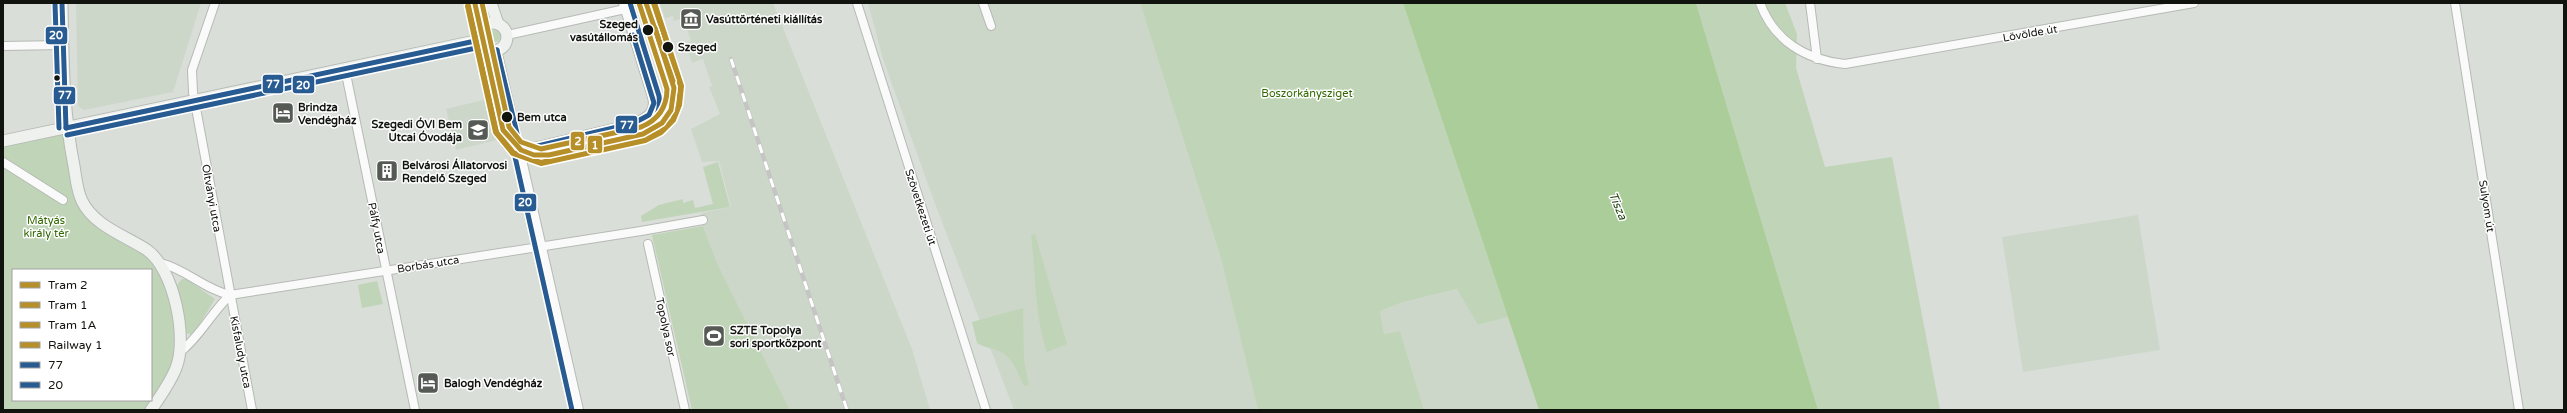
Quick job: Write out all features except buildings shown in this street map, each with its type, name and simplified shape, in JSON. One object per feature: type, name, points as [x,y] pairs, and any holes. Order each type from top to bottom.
[{"type":"street","points":[[62,3],[66,128],[79,194],[86,208],[93,216],[148,251],[161,264],[169,280],[176,307],[179,353],[176,368],[151,410]]},
{"type":"street","name":"Oltványi utca","points":[[215,3],[192,70],[194,101],[230,295]]},
{"type":"street","points":[[3,141],[345,69],[481,36],[489,24],[498,24],[504,28],[507,35],[506,43],[496,50],[487,49],[481,36],[477,3]]},
{"type":"street","points":[[491,3],[498,24]]},
{"type":"street","name":"Szövetkezeti út","points":[[857,3],[986,410]]},
{"type":"street","points":[[982,3],[991,26]]},
{"type":"street","name":"Lövölde út","points":[[1760,3],[1765,18],[1777,34],[1789,44],[1817,59],[1845,64],[2194,3]]},
{"type":"street","points":[[1810,3],[1817,59]]},
{"type":"street","name":"Sulyom út","points":[[2455,3],[2519,410]]},
{"type":"street","points":[[507,35],[624,6],[654,107],[651,113],[634,122],[521,150]]},
{"type":"street","points":[[3,46],[63,45]]},
{"type":"street","points":[[496,50],[521,150],[541,246],[579,410]]},
{"type":"street","name":"Pálfy utca","points":[[345,69],[415,410]]},
{"type":"street","points":[[3,162],[63,200]]},
{"type":"street","name":"Borbás utca","points":[[161,264],[178,268],[217,292],[230,295],[702,220]]},
{"type":"street","name":"Topolya sor","points":[[648,244],[685,410]]},
{"type":"street","points":[[179,353],[193,342],[218,306],[230,295]]},
{"type":"street","name":"Kisfaludy utca","points":[[230,295],[252,410]]},
{"type":"shaded area","points":[[76,3],[201,3],[173,92],[84,110],[78,106]]},
{"type":"shaded area","points":[[660,3],[773,3],[912,349],[930,410],[790,410],[717,263],[703,226],[701,213],[731,207],[719,161],[702,162],[691,129],[720,114],[709,87],[712,86],[703,59],[692,63],[685,43],[691,41],[683,18],[674,21],[673,16],[665,18]]},
{"type":"shaded area","points":[[868,3],[1140,3],[1220,255],[1258,410],[1014,410],[934,201],[883,59]]},
{"type":"shaded area","name":"Szegedi ÓVI Bem Utcai Óvodája","points":[[496,97],[505,138],[456,150],[446,109]]},
{"type":"shaded area","points":[[2138,215],[2160,350],[2023,372],[2002,237]]},
{"type":"shaded area","points":[[1458,289],[1478,325],[1508,317],[1539,410],[1424,410],[1400,331],[1384,334],[1380,311],[1403,302]]},
{"type":"green space","name":"Boszorkánysziget","points":[[1140,3],[1403,3],[1508,317],[1478,325],[1457,289],[1403,302],[1380,311],[1384,334],[1400,331],[1424,410],[1258,410],[1220,255]]},
{"type":"green space","points":[[1696,3],[1785,3],[1797,34],[1796,68],[1825,167],[1892,157],[1940,410],[1818,410]]},
{"type":"green space","points":[[493,30],[497,30],[501,36],[497,42],[493,42],[489,38],[489,34]]},
{"type":"green space","name":"Mátyás király tér","points":[[66,128],[86,207],[148,251],[167,274],[179,353],[151,410],[3,410],[3,141]]},
{"type":"green space","points":[[718,162],[730,207],[642,222],[641,216],[659,205],[683,199],[683,203],[693,200],[695,208],[713,204],[703,167]]},
{"type":"green space","name":"SZTE Topolya sori sportközpont","points":[[703,226],[717,263],[790,410],[692,410],[652,235]]},
{"type":"green space","points":[[1035,234],[1067,344],[1047,352],[1040,324],[1036,294],[1031,235]]},
{"type":"green space","points":[[182,279],[186,279],[215,299],[193,335],[186,333],[177,285]]},
{"type":"green space","points":[[377,281],[383,304],[362,308],[358,285]]},
{"type":"green space","points":[[1023,308],[1024,360],[1029,385],[1024,386],[1015,367],[1005,355],[977,343],[972,322]]},
{"type":"water","name":"Tisza","points":[[1403,3],[1696,3],[1818,410],[1539,410]]},
{"type":"tram line","name":"2","points":[[482,3],[509,127],[521,142],[541,149],[641,127],[657,117],[663,108],[667,96],[667,89],[639,3]]},
{"type":"tram line","points":[[627,130],[646,120],[657,104],[660,90],[632,3]]},
{"type":"tram line","name":"1A","points":[[646,3],[673,81]]},
{"type":"tram line","name":"1","points":[[475,4],[503,130],[521,150],[534,155],[549,155],[643,134],[662,123],[671,110],[674,88],[655,28]]},
{"type":"railway","points":[[731,59],[847,410]]},
{"type":"rail line","name":"1","points":[[468,6],[496,132],[513,153],[541,163],[645,140],[661,132],[673,120],[679,105],[681,86],[654,3]]},
{"type":"transit line","name":"20","points":[[55,3],[59,128]]},
{"type":"transit line","name":"77","points":[[62,3],[66,128]]},
{"type":"transit line","name":"77","points":[[477,3],[482,44],[487,49],[497,50]]},
{"type":"transit line","name":"20","points":[[523,157],[613,137],[645,125],[654,119],[659,108],[659,96],[630,3]]},
{"type":"transit line","name":"20","points":[[470,4],[477,49],[480,53],[492,57],[495,68],[572,410]]},
{"type":"transit line","name":"77","points":[[521,150],[634,123],[649,115],[654,103],[633,35]]},
{"type":"transit line","name":"77","points":[[66,128],[480,40]]},
{"type":"transit line","name":"20","points":[[67,135],[481,47]]},
{"type":"transit line","name":"77","points":[[497,50],[521,150]]},
{"type":"place","name":"Vasúttörténeti kiállítás","points":[[691,19]]},
{"type":"place","name":"Szeged vasútállomás","points":[[648,30]]},
{"type":"place","name":"Szeged","points":[[668,47]]},
{"type":"place","name":"Brindza Vendégház","points":[[283,113]]},
{"type":"place","name":"Bem utca","points":[[507,117]]},
{"type":"place","name":"Szegedi ÓVI Bem Utcai Óvodája","points":[[478,130]]},
{"type":"place","name":"Belvárosi Állatorvosi Rendelő Szeged","points":[[387,171]]},
{"type":"place","name":"SZTE Topolya sori sportközpont","points":[[714,336]]},
{"type":"place","name":"Balogh Vendégház","points":[[428,383]]}]
